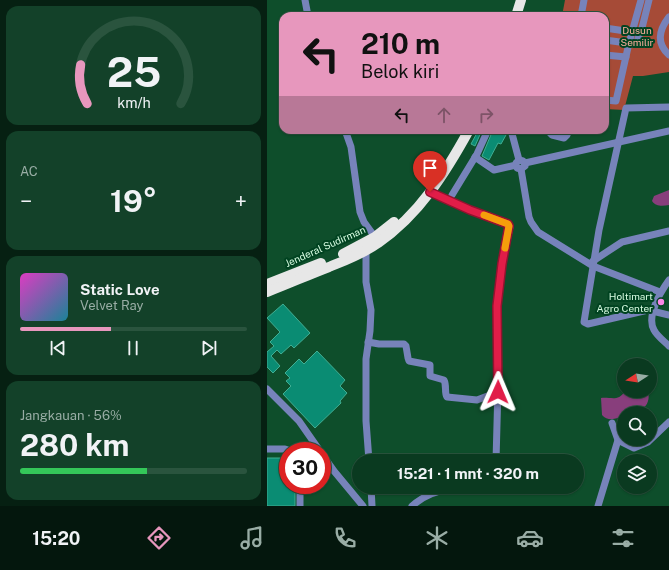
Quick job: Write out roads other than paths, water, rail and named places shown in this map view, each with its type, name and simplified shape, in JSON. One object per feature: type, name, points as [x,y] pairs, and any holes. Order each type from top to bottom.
[{"type":"highway","points":[[510,12],[514,0]]},
{"type":"highway","points":[[517,12],[521,0]]},
{"type":"highway","name":"Jenderal Sudirman","points":[[267,284],[339,255],[375,237],[395,222],[409,207],[439,168],[460,134]]},
{"type":"highway","points":[[267,292],[366,251],[399,228],[415,212],[430,192],[467,134]]},
{"type":"street","points":[[305,0],[307,12]]},
{"type":"street","points":[[582,12],[584,0]]},
{"type":"street","points":[[609,100],[616,101],[629,43],[641,0]]},
{"type":"street","points":[[609,40],[634,44],[637,42],[649,0]]},
{"type":"street","points":[[669,17],[660,34],[660,39],[664,51],[669,55]]},
{"type":"street","points":[[609,29],[632,32]]},
{"type":"street","points":[[609,55],[626,57]]},
{"type":"street","points":[[669,107],[626,108],[609,179],[593,263],[585,323],[588,324],[648,310],[669,315]]},
{"type":"street","points":[[475,157],[494,170],[669,131]]},
{"type":"street","points":[[346,134],[351,147],[360,212],[364,222],[375,237]]},
{"type":"street","points":[[453,195],[475,157],[485,134]]},
{"type":"street","points":[[512,134],[520,164],[529,217],[537,231],[593,263],[660,292]]},
{"type":"street","points":[[551,134],[564,138],[567,134]]},
{"type":"street","points":[[430,192],[470,210],[508,224],[509,226],[502,264],[497,306],[498,392],[496,454]]},
{"type":"street","points":[[593,263],[622,242],[669,231]]},
{"type":"street","points":[[366,251],[366,282],[371,310],[366,358],[369,454]]},
{"type":"street","points":[[669,280],[660,292],[652,323],[654,331],[669,346]]},
{"type":"street","points":[[368,342],[379,344],[404,344],[407,346],[409,361],[429,365],[430,376],[444,380],[446,383],[445,394],[447,397],[477,400],[498,392]]},
{"type":"street","points":[[267,389],[299,421],[314,442]]},
{"type":"street","points":[[657,433],[669,422]]},
{"type":"street","points":[[612,423],[617,437]]},
{"type":"street","points":[[598,506],[617,443]]},
{"type":"street","points":[[267,449],[279,449]]},
{"type":"street","points":[[331,467],[363,506]]},
{"type":"street","points":[[299,506],[300,494]]},
{"type":"street","points":[[371,494],[372,506]]},
{"type":"street","points":[[412,506],[429,494]]},
{"type":"place","name":"Holtimart Agro Center","points":[[661,302]]},
{"type":"park label","name":"Dusun Semilir","points":[[637,36]]}]
